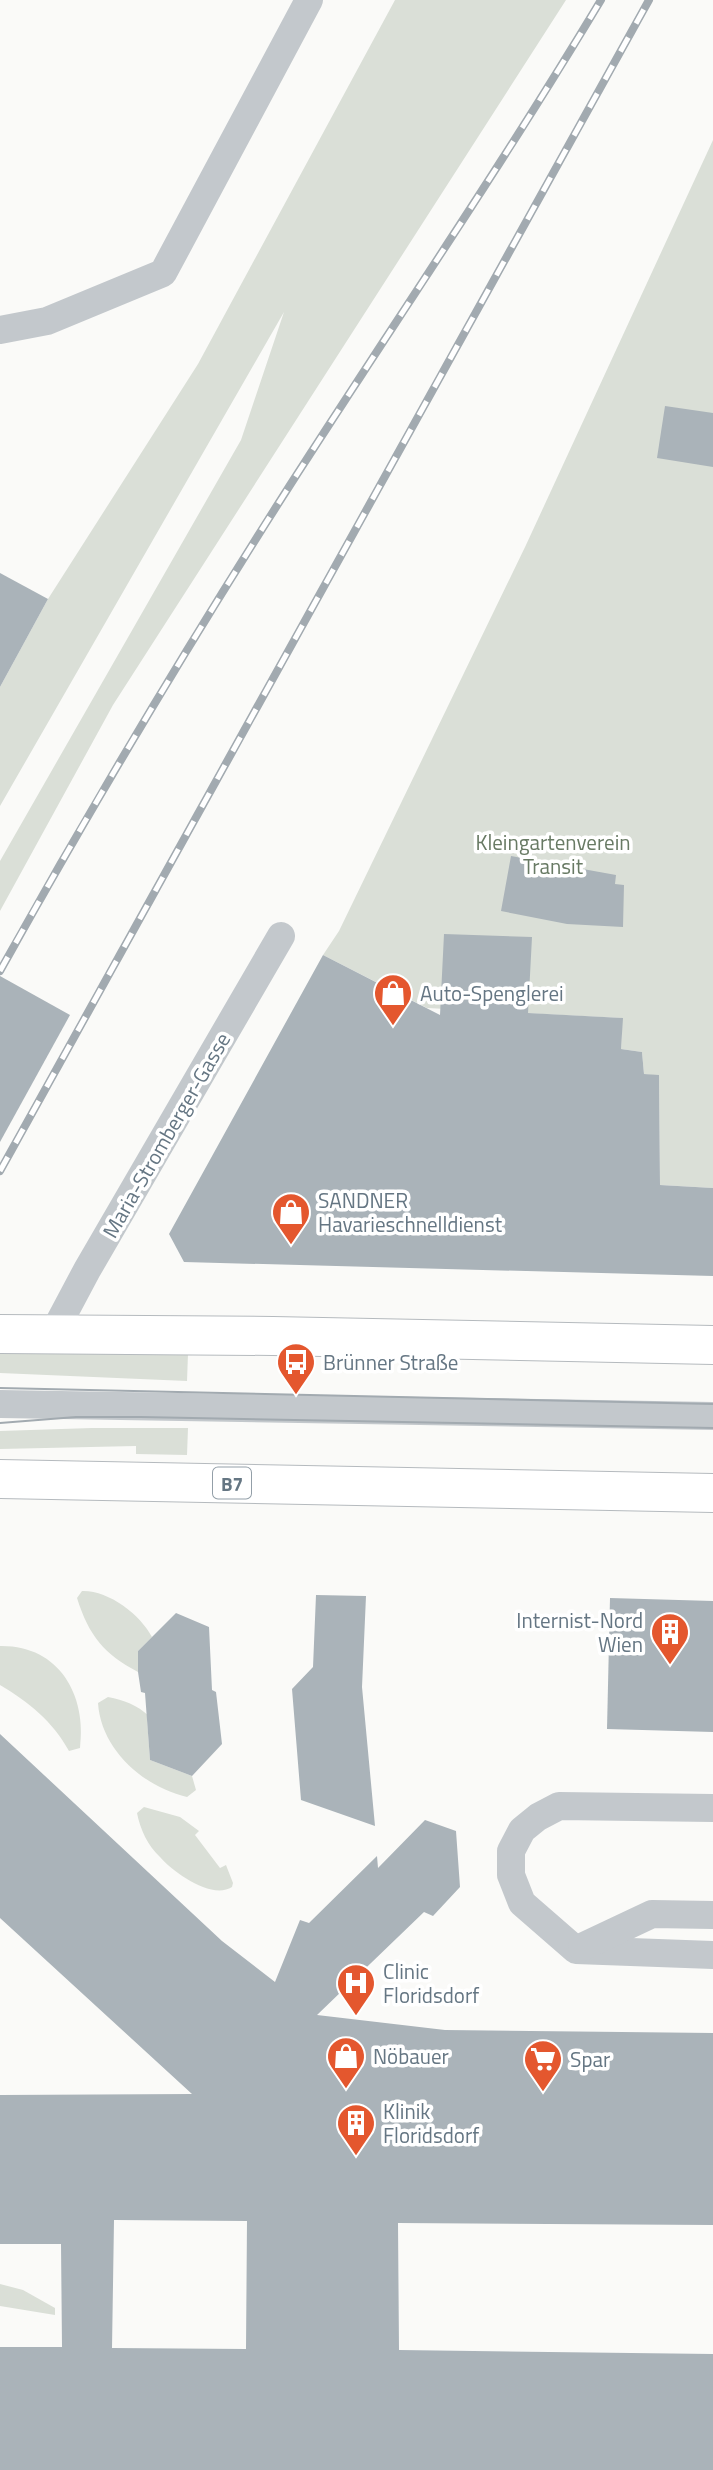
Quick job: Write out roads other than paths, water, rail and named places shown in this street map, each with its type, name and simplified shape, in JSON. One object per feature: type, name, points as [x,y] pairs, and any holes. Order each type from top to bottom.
[{"type":"main road","points":[[0,1334],[713,1345]]},
{"type":"main road","name":"B7","points":[[0,1479],[713,1493]]},
{"type":"lane","points":[[0,330],[47,321],[163,273],[309,0]]},
{"type":"lane","name":"Maria-Stromberger-Gasse","points":[[52,1334],[281,936]]},
{"type":"lane","points":[[0,1404],[713,1416]]},
{"type":"lane","points":[[713,1808],[559,1806],[538,1817],[522,1830],[511,1851],[511,1875],[522,1903],[576,1950],[713,1955]]},
{"type":"lane","points":[[576,1950],[652,1914],[713,1914]]},
{"type":"tram line","points":[[0,1388],[713,1404]]},
{"type":"tram line","points":[[0,1423],[76,1417],[141,1417],[713,1428]]},
{"type":"railway","points":[[0,971],[103,790],[211,611],[601,0]]},
{"type":"railway","points":[[0,1171],[649,0]]},
{"type":"place","name":"Auto-Spenglerei","points":[[393,1027]]},
{"type":"place","name":"SANDNER Havarieschnelldienst","points":[[291,1246]]},
{"type":"place","name":"Brünner Straße","points":[[296,1396]]},
{"type":"place","name":"Internist-Nord Wien","points":[[670,1666]]},
{"type":"place","name":"Clinic Floridsdorf","points":[[356,2017]]},
{"type":"place","name":"Nöbauer","points":[[346,2090]]},
{"type":"place","name":"Spar","points":[[543,2093]]},
{"type":"place","name":"Klinik Floridsdorf","points":[[356,2157]]},
{"type":"park label","name":"Kleingartenverein Transit","points":[[553,854]]}]
